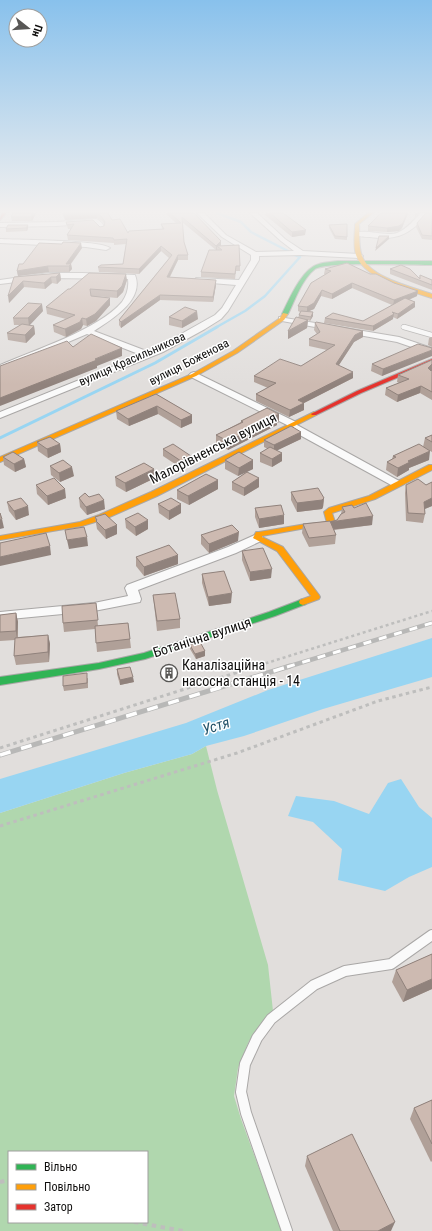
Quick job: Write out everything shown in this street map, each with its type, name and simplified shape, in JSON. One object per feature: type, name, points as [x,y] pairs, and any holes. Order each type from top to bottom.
[{"type":"street","name":"вулиця Красильникова","points":[[0,415],[160,350],[179,340],[218,317],[225,309],[249,270]]},
{"type":"street","name":"вулиця Боженова","points":[[0,460],[194,375],[235,352],[282,319],[300,284],[311,270]]},
{"type":"street","points":[[374,270],[378,274],[432,296]]},
{"type":"street","points":[[0,282],[27,276],[132,277],[133,285],[131,293],[121,302],[110,316],[87,331],[0,368]]},
{"type":"street","points":[[191,280],[242,282]]},
{"type":"street","points":[[282,319],[399,340],[432,351]]},
{"type":"street","points":[[87,331],[147,354]]},
{"type":"street","name":"Малорівненська вулиця","points":[[0,538],[82,524],[102,517],[154,494],[359,392],[432,361]]},
{"type":"street","points":[[194,375],[292,425],[397,484]]},
{"type":"street","points":[[0,616],[94,607],[134,599],[131,588],[232,550],[257,538],[259,534],[265,532],[329,525],[331,522],[328,512],[334,508],[353,505],[368,499],[432,467]]},
{"type":"street","name":"Ботанічна вулиця","points":[[0,680],[91,667],[145,656],[272,614],[316,597],[280,549],[257,538]]},
{"type":"lane","points":[[403,327],[432,335]]},
{"type":"lane","points":[[287,1231],[246,1113],[241,1092],[245,1064],[257,1038],[271,1019],[314,985],[345,971],[391,964],[432,935]]},
{"type":"path","points":[[0,748],[432,611]]},
{"type":"path","points":[[0,826],[237,753],[378,701],[432,688]]},
{"type":"path","points":[[139,1223],[183,1231]]},
{"type":"green space","points":[[206,746],[217,790],[268,965],[273,1011],[249,1041],[238,1068],[234,1096],[282,1231],[0,1231],[0,813],[124,773],[192,754]]},
{"type":"water","name":"Устя","points":[[432,638],[432,677],[323,709],[244,736],[206,746],[192,754],[124,773],[0,813],[0,779],[186,723],[268,690]]},
{"type":"water","points":[[401,779],[419,807],[432,818],[432,867],[409,877],[385,891],[338,880],[342,849],[313,822],[288,816],[296,796],[334,801],[369,814],[388,783]]},
{"type":"building","points":[[159,270],[170,270],[167,277],[216,280],[213,297],[160,295],[121,322],[119,320]]},
{"type":"building","points":[[202,270],[235,270],[235,274],[201,272]]},
{"type":"building","points":[[329,270],[363,270],[370,274],[376,274],[394,283],[418,291],[394,300],[352,283],[332,294],[322,290],[314,303],[307,307],[298,306],[311,283],[331,271]]},
{"type":"building","points":[[394,270],[411,270],[420,279],[420,275],[432,280],[432,285]]},
{"type":"building","points":[[60,273],[56,277],[51,277],[44,283],[23,281],[8,296],[14,277]]},
{"type":"building","points":[[89,273],[126,274],[122,286],[117,291],[90,289],[91,296],[110,298],[95,314],[86,319],[82,318],[80,322],[65,329],[53,325],[75,315],[46,307]]},
{"type":"building","points":[[405,298],[415,302],[398,314],[392,312],[394,314],[373,326],[325,318],[333,313],[363,321]]},
{"type":"building","points":[[28,303],[42,304],[28,318],[13,318]]},
{"type":"building","points":[[185,307],[197,311],[182,321],[169,317]]},
{"type":"building","points":[[301,311],[313,312],[311,317],[299,315]]},
{"type":"building","points":[[296,317],[308,320],[288,331]]},
{"type":"building","points":[[315,323],[363,331],[355,335],[336,364],[353,372],[298,400],[304,403],[290,410],[256,394],[276,383],[254,376],[280,359],[301,366],[335,345],[309,339],[320,332]]},
{"type":"building","points":[[22,324],[34,326],[25,335],[7,333]]},
{"type":"building","points":[[91,334],[122,348],[95,359],[97,360],[0,398],[0,366],[67,341],[73,347]]},
{"type":"building","points":[[418,344],[432,348],[432,350],[383,369],[372,364]]},
{"type":"building","points":[[432,360],[432,364],[428,368],[431,371],[432,370],[432,392],[421,386],[398,395],[386,388],[409,379],[398,375]]},
{"type":"building","points":[[156,394],[192,415],[181,420],[157,406],[128,419],[116,411]]},
{"type":"building","points":[[267,408],[279,414],[275,416],[278,417],[228,441],[216,435],[243,422],[241,421]]},
{"type":"building","points":[[291,426],[301,432],[274,445],[264,440]]},
{"type":"building","points":[[432,435],[432,442],[425,438]]},
{"type":"building","points":[[50,437],[60,444],[47,449],[37,442]]},
{"type":"building","points":[[173,444],[191,456],[181,461],[163,449]]},
{"type":"building","points":[[419,444],[430,451],[408,461],[410,462],[398,468],[387,462],[396,457],[393,456]]},
{"type":"building","points":[[270,447],[282,453],[272,459],[260,453]]},
{"type":"building","points":[[13,452],[24,459],[14,464],[3,457]]},
{"type":"building","points":[[239,452],[253,460],[239,468],[225,460]]},
{"type":"building","points":[[63,460],[72,467],[59,473],[50,466]]},
{"type":"building","points":[[144,463],[154,469],[125,483],[115,477]]},
{"type":"building","points":[[247,472],[259,478],[244,488],[232,482]]},
{"type":"building","points":[[206,474],[218,480],[188,496],[177,490]]},
{"type":"building","points":[[54,478],[65,489],[47,496],[36,485]]},
{"type":"building","points":[[418,479],[426,485],[432,482],[432,498],[424,502],[425,514],[408,513],[406,485]]},
{"type":"building","points":[[318,488],[324,498],[322,500],[297,503],[291,492]]},
{"type":"building","points":[[85,493],[89,497],[99,494],[104,500],[86,507],[79,498]]},
{"type":"building","points":[[21,498],[28,506],[14,511],[7,502]]},
{"type":"building","points":[[171,498],[181,504],[169,511],[158,504]]},
{"type":"building","points":[[366,503],[373,516],[330,522],[337,520],[341,514],[345,512],[342,507],[352,505],[354,508]]},
{"type":"building","points":[[281,505],[284,515],[259,519],[255,508]]},
{"type":"building","points":[[138,513],[148,520],[135,527],[125,519]]},
{"type":"building","points":[[105,514],[117,525],[105,530],[96,521],[97,520],[95,517]]},
{"type":"building","points":[[330,521],[336,535],[309,538],[303,524]]},
{"type":"building","points":[[232,525],[239,532],[209,544],[201,535]]},
{"type":"building","points":[[84,527],[87,537],[67,540],[65,530]]},
{"type":"building","points":[[46,533],[50,546],[0,557],[0,543]]},
{"type":"building","points":[[169,545],[178,555],[144,567],[136,557]]},
{"type":"building","points":[[263,548],[272,569],[250,572],[242,551]]},
{"type":"building","points":[[224,571],[232,593],[208,597],[202,574]]},
{"type":"building","points":[[175,593],[180,619],[157,621],[153,595]]},
{"type":"building","points":[[96,603],[98,620],[63,623],[62,606]]},
{"type":"building","points":[[16,613],[16,631],[0,632],[0,615]]},
{"type":"building","points":[[128,623],[130,639],[96,643],[95,626]]},
{"type":"building","points":[[48,635],[48,652],[14,656],[15,638]]},
{"type":"building","points":[[200,642],[205,651],[195,654],[190,645]]},
{"type":"building","points":[[130,667],[133,677],[120,680],[117,669]]},
{"type":"building","points":[[87,673],[87,683],[63,686],[63,676]]},
{"type":"building","points":[[432,954],[432,979],[407,990],[396,970]]},
{"type":"building","points":[[432,1100],[432,1144],[414,1108]]},
{"type":"building","points":[[352,1134],[395,1222],[378,1231],[340,1231],[307,1156]]},
{"type":"waterway","points":[[215,328],[245,311],[265,296],[288,270]]},
{"type":"waterway","points":[[0,438],[155,363],[217,327]]},
{"type":"railway","points":[[287,667],[432,623]]},
{"type":"railway","points":[[0,755],[290,666]]},
{"type":"traffic: fast","points":[[285,314],[300,284],[311,270]]},
{"type":"traffic: fast","points":[[0,681],[99,666],[145,656],[272,614],[303,602]]},
{"type":"traffic: slow","points":[[371,270],[392,282],[432,296]]},
{"type":"traffic: slow","points":[[0,460],[194,375],[235,352],[282,319],[285,314]]},
{"type":"traffic: slow","points":[[0,538],[82,524],[102,517],[154,494],[314,414]]},
{"type":"traffic: slow","points":[[303,602],[316,597],[280,549],[257,538],[259,534],[306,526],[329,525],[331,522],[328,512],[372,497],[432,467]]},
{"type":"traffic: jam","points":[[314,414],[359,392],[432,361]]},
{"type":"place","name":"Каналізаційна насосна станція - 14","points":[[169,673]]}]
